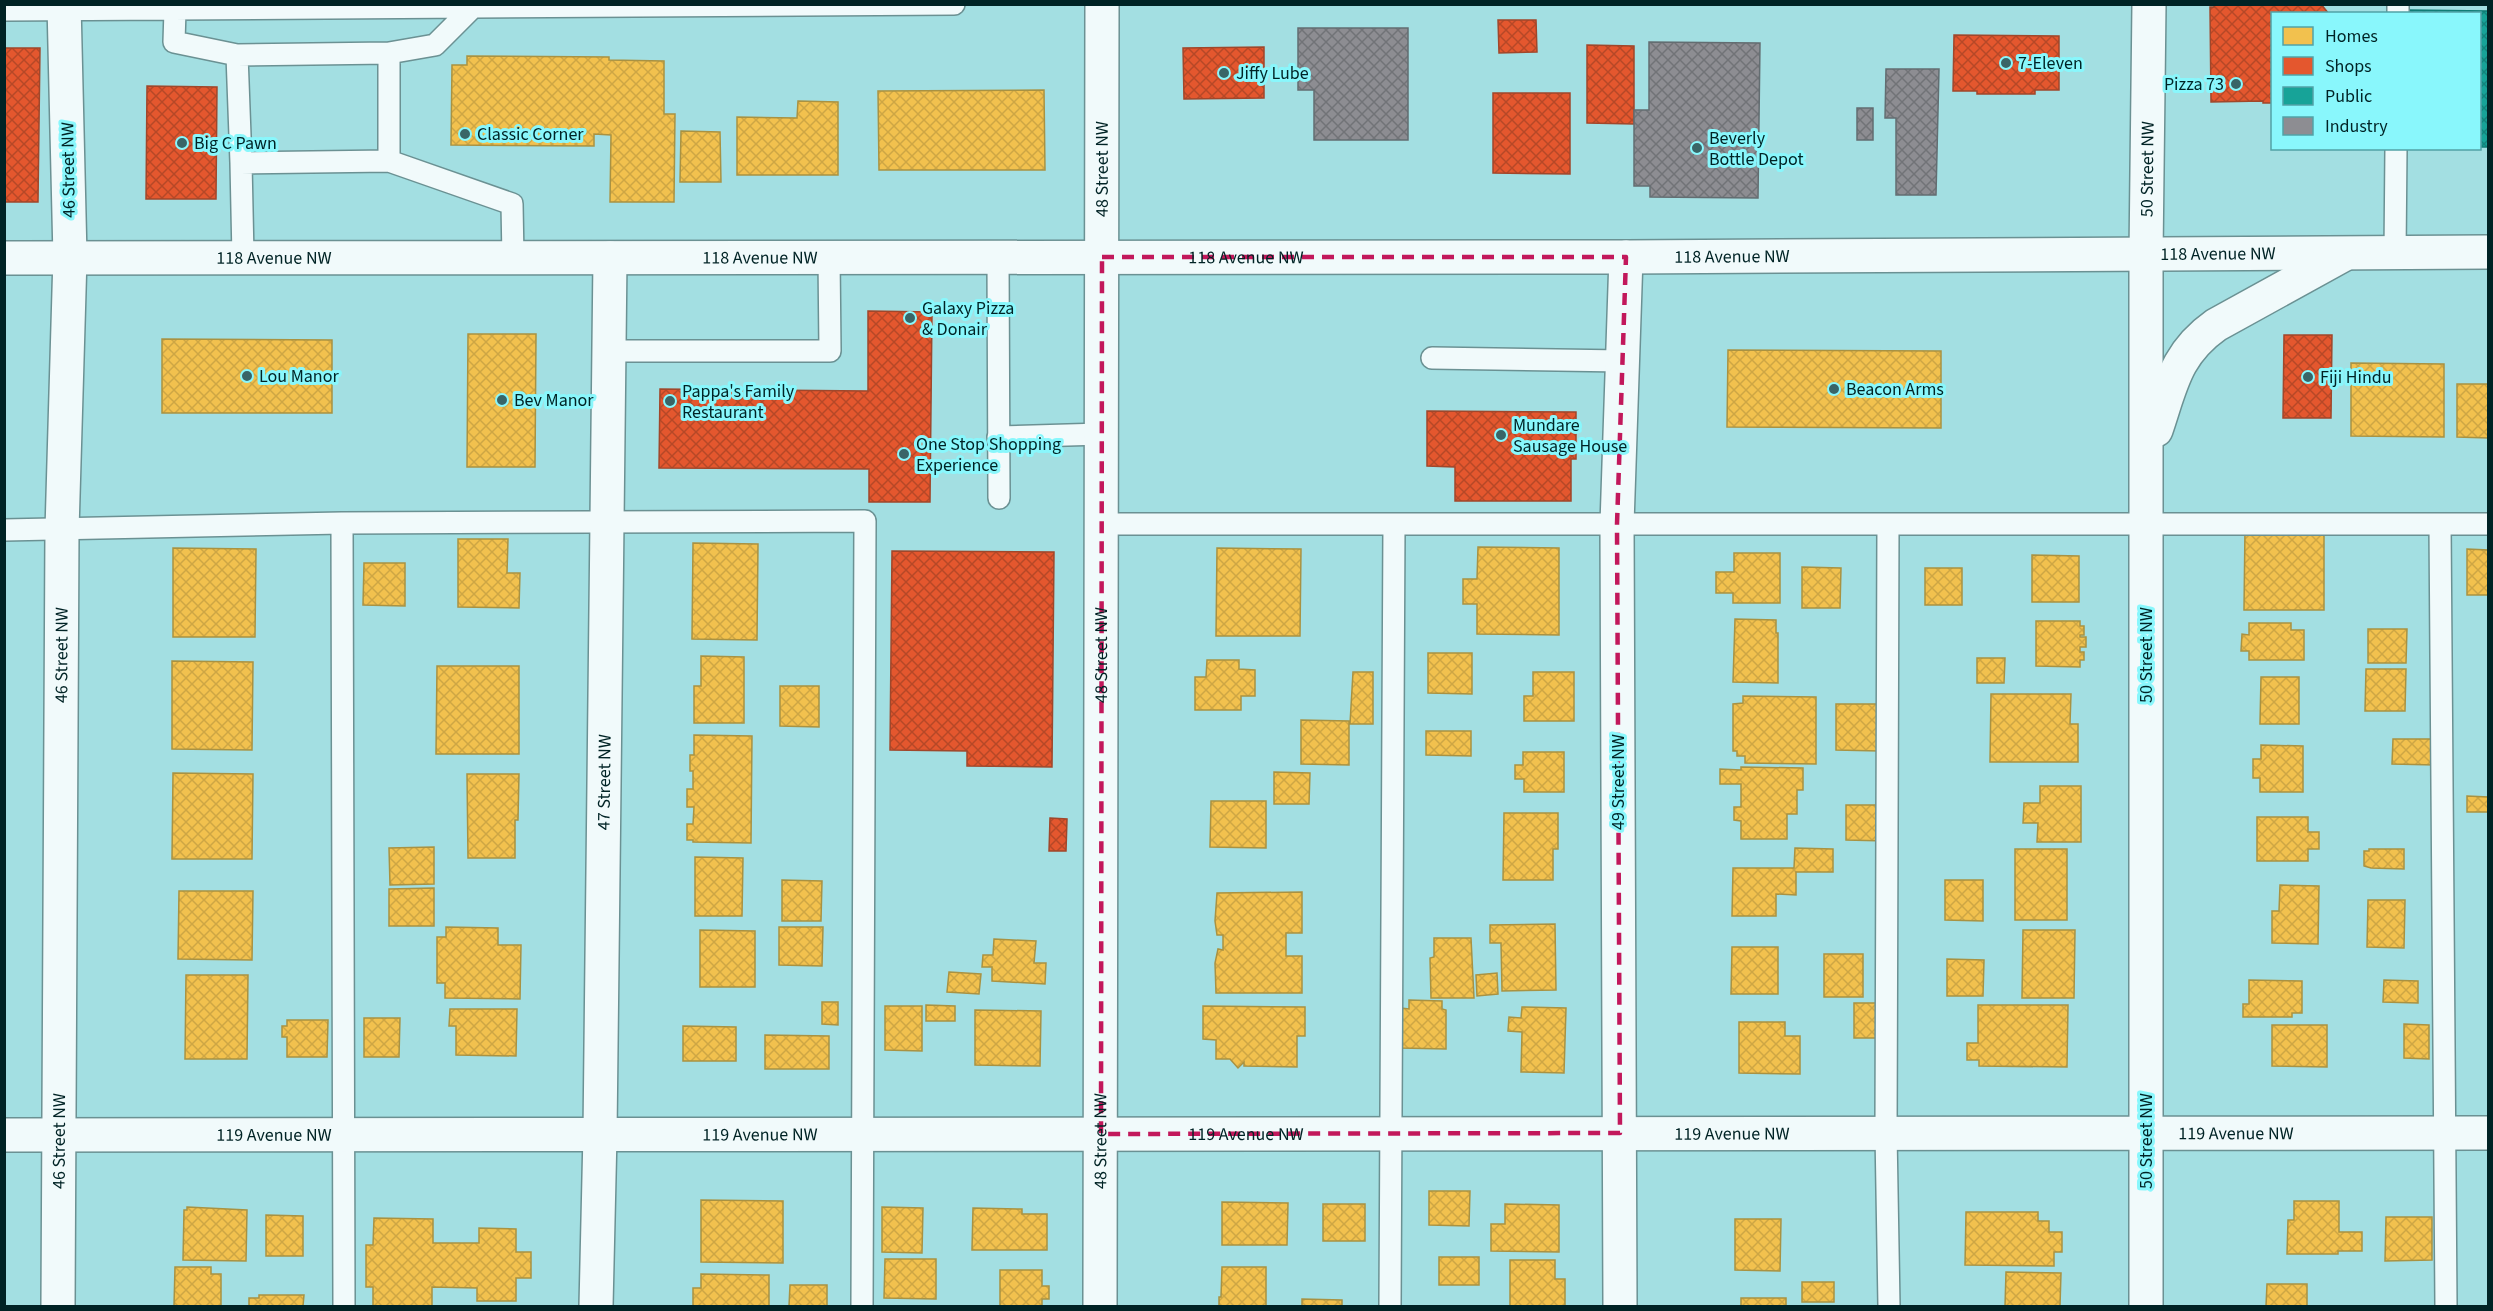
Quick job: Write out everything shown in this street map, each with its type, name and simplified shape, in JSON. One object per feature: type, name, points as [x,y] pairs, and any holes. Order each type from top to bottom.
[{"type":"street","name":"48 Street NW","points":[[1100,1306],[1102,4]]},
{"type":"street","name":"50 Street NW","points":[[2146,1306],[2146,254],[2149,4]]},
{"type":"street","name":"46 Street NW","points":[[58,1306],[62,530],[70,257],[64,7]]},
{"type":"street","name":"118 Avenue NW","points":[[4,258],[1626,257],[2488,252]]},
{"type":"street","points":[[2147,458],[2177,366],[2198,338],[2216,325],[2346,253]]},
{"type":"street","name":"49 Street NW","points":[[1620,1306],[1617,524],[1626,257]]},
{"type":"street","name":"47 Street NW","points":[[596,1306],[610,258]]},
{"type":"street","name":"119 Avenue NW","points":[[4,1135],[2488,1133]]},
{"type":"lane","points":[[4,10],[64,7],[175,10],[954,4]]},
{"type":"lane","points":[[175,10],[174,42],[237,55],[389,53],[435,45],[472,8]]},
{"type":"lane","points":[[389,53],[389,161]]},
{"type":"lane","points":[[237,55],[243,257]]},
{"type":"lane","points":[[2395,253],[2396,150]]},
{"type":"lane","points":[[241,164],[389,161],[512,204],[513,258]]},
{"type":"lane","points":[[608,351],[830,351],[829,257]]},
{"type":"lane","points":[[998,257],[999,498]]},
{"type":"lane","points":[[1432,358],[1623,361]]},
{"type":"lane","points":[[998,436],[1102,434]]},
{"type":"lane","points":[[4,530],[342,523],[865,520],[862,1306]]},
{"type":"lane","points":[[342,523],[344,1306]]},
{"type":"lane","points":[[1101,524],[2488,524]]},
{"type":"lane","points":[[1390,1306],[1395,524]]},
{"type":"lane","points":[[1888,524],[1886,1133],[1889,1306]]},
{"type":"lane","points":[[2440,524],[2446,1306]]},
{"type":"highlighted area","points":[[1102,257],[1626,257],[1617,524],[1620,1133],[1101,1134]]},
{"type":"building: Homes","points":[[467,56],[609,57],[609,60],[664,61],[664,114],[675,114],[674,202],[610,202],[611,135],[594,134],[594,146],[451,145],[452,65],[467,65]]},
{"type":"building: Homes","points":[[1044,90],[1045,170],[879,170],[878,91]]},
{"type":"building: Homes","points":[[798,101],[838,102],[838,175],[737,175],[737,117],[797,118]]},
{"type":"building: Homes","points":[[681,131],[720,132],[721,182],[680,182]]},
{"type":"building: Homes","name":"Bev Manor","points":[[468,334],[536,334],[535,467],[467,467]]},
{"type":"building: Homes","name":"Lou Manor","points":[[162,339],[332,340],[332,413],[162,413]]},
{"type":"building: Homes","name":"Beacon Arms","points":[[1728,350],[1941,351],[1941,428],[1727,427]]},
{"type":"building: Homes","points":[[2351,363],[2444,364],[2444,437],[2351,436]]},
{"type":"building: Homes","points":[[2457,384],[2488,384],[2488,438],[2457,437]]},
{"type":"building: Homes","points":[[2245,528],[2324,529],[2324,610],[2244,610]]},
{"type":"building: Homes","points":[[458,539],[508,539],[507,573],[520,573],[519,608],[458,607]]},
{"type":"building: Homes","points":[[693,543],[758,544],[757,640],[692,639]]},
{"type":"building: Homes","points":[[1478,547],[1559,548],[1559,635],[1477,634],[1477,604],[1463,604],[1463,579],[1477,579]]},
{"type":"building: Homes","points":[[173,548],[256,549],[255,637],[173,637]]},
{"type":"building: Homes","points":[[1217,548],[1301,549],[1300,636],[1216,636]]},
{"type":"building: Homes","points":[[2467,549],[2488,550],[2488,595],[2467,595]]},
{"type":"building: Homes","points":[[1734,553],[1780,553],[1780,603],[1733,603],[1733,593],[1716,593],[1716,572],[1734,572]]},
{"type":"building: Homes","points":[[2032,555],[2079,556],[2079,602],[2032,602]]},
{"type":"building: Homes","points":[[364,563],[405,563],[405,606],[363,605]]},
{"type":"building: Homes","points":[[1802,567],[1841,568],[1840,608],[1802,608]]},
{"type":"building: Homes","points":[[1925,568],[1962,568],[1962,605],[1925,605]]},
{"type":"building: Homes","points":[[1735,619],[1776,620],[1778,683],[1733,682]]},
{"type":"building: Homes","points":[[2036,621],[2080,621],[2080,626],[2084,626],[2084,635],[2080,637],[2086,637],[2086,647],[2080,647],[2080,652],[2084,652],[2084,660],[2080,660],[2080,667],[2036,666]]},
{"type":"building: Homes","points":[[2249,623],[2291,623],[2291,630],[2304,630],[2304,660],[2249,660],[2249,651],[2241,651],[2242,634],[2249,635]]},
{"type":"building: Homes","points":[[2368,629],[2407,629],[2406,663],[2368,663]]},
{"type":"building: Homes","points":[[1428,653],[1472,653],[1472,694],[1428,693]]},
{"type":"building: Homes","points":[[701,656],[744,657],[744,723],[694,723],[694,686],[701,686]]},
{"type":"building: Homes","points":[[1977,658],[2005,658],[2004,683],[1977,683]]},
{"type":"building: Homes","points":[[1207,660],[1239,660],[1239,669],[1255,670],[1255,696],[1241,696],[1241,710],[1195,710],[1195,677],[1206,677]]},
{"type":"building: Homes","points":[[172,661],[253,662],[252,750],[172,749]]},
{"type":"building: Homes","points":[[437,666],[519,666],[519,754],[436,754]]},
{"type":"building: Homes","points":[[2366,669],[2406,669],[2405,711],[2365,711]]},
{"type":"building: Homes","points":[[1353,672],[1373,672],[1373,724],[1350,724]]},
{"type":"building: Homes","points":[[1533,672],[1574,672],[1574,721],[1524,721],[1524,696],[1533,696]]},
{"type":"building: Homes","points":[[2261,677],[2299,677],[2299,724],[2260,724]]},
{"type":"building: Homes","points":[[780,686],[819,686],[819,727],[780,726]]},
{"type":"building: Homes","points":[[1991,694],[2071,694],[2070,724],[2078,724],[2078,762],[1990,762]]},
{"type":"building: Homes","points":[[1743,696],[1816,697],[1816,764],[1745,763],[1745,756],[1737,756],[1737,751],[1733,751],[1733,704],[1743,703]]},
{"type":"building: Homes","points":[[1836,704],[1879,704],[1879,751],[1836,750]]},
{"type":"building: Homes","points":[[1301,720],[1349,721],[1349,765],[1301,764]]},
{"type":"building: Homes","points":[[1426,731],[1471,731],[1471,756],[1426,755]]},
{"type":"building: Homes","points":[[694,735],[752,736],[751,843],[687,840],[687,824],[693,824],[694,807],[687,807],[687,789],[693,789],[690,755],[694,755]]},
{"type":"building: Homes","points":[[2393,739],[2435,739],[2435,765],[2392,764]]},
{"type":"building: Homes","points":[[2261,745],[2303,746],[2303,792],[2260,792],[2260,778],[2253,778],[2253,759],[2261,759]]},
{"type":"building: Homes","points":[[1523,752],[1564,752],[1564,792],[1524,792],[1524,779],[1515,779],[1515,765],[1523,765]]},
{"type":"building: Homes","points":[[1741,767],[1803,768],[1803,790],[1797,790],[1797,814],[1787,814],[1787,839],[1741,839],[1741,821],[1734,820],[1734,807],[1741,807],[1741,784],[1720,784],[1720,769],[1741,770]]},
{"type":"building: Homes","points":[[1274,772],[1310,773],[1309,804],[1274,804]]},
{"type":"building: Homes","points":[[173,773],[253,774],[252,859],[172,859]]},
{"type":"building: Homes","points":[[467,774],[519,774],[518,820],[515,820],[515,858],[468,858]]},
{"type":"building: Homes","points":[[2040,786],[2081,786],[2081,842],[2037,842],[2038,823],[2023,823],[2024,803],[2040,803]]},
{"type":"building: Homes","points":[[2467,796],[2488,797],[2488,812],[2467,812]]},
{"type":"building: Homes","points":[[1211,801],[1266,801],[1266,848],[1210,847]]},
{"type":"building: Homes","points":[[1846,805],[1886,805],[1886,841],[1846,840]]},
{"type":"building: Homes","points":[[1504,813],[1558,813],[1558,849],[1553,849],[1553,880],[1503,880]]},
{"type":"building: Homes","points":[[2257,817],[2308,817],[2308,832],[2319,832],[2319,849],[2308,849],[2308,861],[2257,861]]},
{"type":"building: Homes","points":[[434,847],[434,884],[390,885],[389,848]]},
{"type":"building: Homes","points":[[1795,848],[1833,849],[1833,872],[1796,872],[1796,895],[1776,894],[1776,916],[1732,916],[1733,868],[1794,868]]},
{"type":"building: Homes","points":[[2015,849],[2067,849],[2067,920],[2015,920]]},
{"type":"building: Homes","points":[[2369,849],[2404,849],[2404,869],[2364,866],[2364,851],[2369,851]]},
{"type":"building: Homes","points":[[695,857],[743,858],[742,916],[695,916]]},
{"type":"building: Homes","points":[[782,880],[822,881],[821,921],[782,921]]},
{"type":"building: Homes","points":[[1945,880],[1983,880],[1983,921],[1945,920]]},
{"type":"building: Homes","points":[[2280,885],[2319,886],[2318,944],[2272,943],[2272,911],[2279,911]]},
{"type":"building: Homes","points":[[434,888],[434,926],[389,926],[389,889]]},
{"type":"building: Homes","points":[[179,891],[253,891],[252,960],[178,959]]},
{"type":"building: Homes","points":[[1302,892],[1302,933],[1286,933],[1286,956],[1302,956],[1302,993],[1216,993],[1215,963],[1218,949],[1223,950],[1223,935],[1217,935],[1215,921],[1217,893]]},
{"type":"building: Homes","points":[[2368,900],[2405,900],[2404,948],[2367,947]]},
{"type":"building: Homes","points":[[1555,924],[1556,990],[1502,991],[1501,943],[1490,943],[1490,925]]},
{"type":"building: Homes","points":[[446,927],[498,928],[498,945],[521,945],[520,999],[445,998],[445,983],[437,983],[437,937],[446,937]]},
{"type":"building: Homes","points":[[779,927],[823,927],[822,966],[779,965]]},
{"type":"building: Homes","points":[[700,930],[755,931],[755,987],[700,987]]},
{"type":"building: Homes","points":[[2023,930],[2075,930],[2074,998],[2022,998]]},
{"type":"building: Homes","points":[[1434,938],[1471,938],[1474,998],[1431,998],[1430,958],[1434,957]]},
{"type":"building: Homes","points":[[994,939],[1036,941],[1034,963],[1046,963],[1045,984],[992,981],[992,967],[982,967],[983,955],[993,955]]},
{"type":"building: Homes","points":[[1732,947],[1778,947],[1778,994],[1731,994]]},
{"type":"building: Homes","points":[[1824,954],[1863,954],[1863,997],[1824,997]]},
{"type":"building: Homes","points":[[1947,959],[1984,960],[1983,996],[1947,996]]},
{"type":"building: Homes","points":[[949,972],[981,974],[979,994],[947,992]]},
{"type":"building: Homes","points":[[1497,973],[1498,994],[1477,996],[1476,975]]},
{"type":"building: Homes","points":[[186,975],[248,975],[247,1059],[185,1059]]},
{"type":"building: Homes","points":[[2249,980],[2302,981],[2302,1013],[2292,1013],[2292,1017],[2243,1017],[2243,1004],[2249,1004]]},
{"type":"building: Homes","points":[[2384,980],[2418,981],[2418,1003],[2383,1002]]},
{"type":"building: Homes","points":[[1409,1000],[1442,1001],[1442,1009],[1446,1010],[1446,1049],[1401,1048],[1402,1008],[1409,1009]]},
{"type":"building: Homes","points":[[822,1002],[838,1002],[838,1025],[822,1024]]},
{"type":"building: Homes","points":[[1854,1003],[1883,1003],[1882,1038],[1854,1038]]},
{"type":"building: Homes","points":[[926,1005],[955,1006],[955,1021],[926,1021]]},
{"type":"building: Homes","points":[[1978,1005],[2068,1005],[2067,1067],[1979,1066],[1979,1060],[1967,1060],[1967,1043],[1978,1043]]},
{"type":"building: Homes","points":[[885,1006],[922,1006],[922,1051],[885,1050]]},
{"type":"building: Homes","points":[[1203,1006],[1305,1007],[1305,1036],[1297,1036],[1297,1067],[1244,1066],[1244,1062],[1238,1068],[1230,1059],[1216,1059],[1216,1040],[1203,1039]]},
{"type":"building: Homes","points":[[1522,1007],[1566,1008],[1564,1073],[1521,1072],[1522,1032],[1508,1031],[1509,1017],[1521,1018]]},
{"type":"building: Homes","points":[[450,1009],[517,1009],[516,1056],[456,1055],[456,1026],[449,1026]]},
{"type":"building: Homes","points":[[975,1010],[1041,1011],[1040,1066],[975,1065]]},
{"type":"building: Homes","points":[[364,1018],[400,1018],[399,1057],[364,1057]]},
{"type":"building: Homes","points":[[287,1020],[328,1020],[327,1057],[287,1057],[287,1037],[282,1037],[282,1026],[287,1026]]},
{"type":"building: Homes","points":[[1739,1022],[1785,1022],[1785,1036],[1800,1036],[1800,1074],[1739,1073]]},
{"type":"building: Homes","points":[[2404,1024],[2429,1025],[2429,1059],[2404,1058]]},
{"type":"building: Homes","points":[[2272,1025],[2327,1025],[2327,1067],[2272,1066]]},
{"type":"building: Homes","points":[[683,1026],[736,1027],[736,1061],[683,1061]]},
{"type":"building: Homes","points":[[765,1035],[829,1036],[829,1069],[765,1069]]},
{"type":"building: Homes","points":[[1429,1191],[1470,1191],[1469,1226],[1429,1225]]},
{"type":"building: Homes","points":[[701,1200],[783,1201],[783,1263],[701,1262]]},
{"type":"building: Homes","points":[[2294,1201],[2339,1201],[2339,1232],[2362,1232],[2362,1251],[2338,1251],[2338,1254],[2287,1254],[2288,1220],[2294,1220]]},
{"type":"building: Homes","points":[[1222,1202],[1288,1203],[1287,1245],[1222,1245]]},
{"type":"building: Homes","points":[[1323,1204],[1365,1204],[1365,1241],[1323,1241]]},
{"type":"building: Homes","points":[[1505,1204],[1559,1205],[1559,1252],[1491,1251],[1491,1224],[1505,1224]]},
{"type":"building: Homes","points":[[187,1207],[247,1210],[246,1261],[183,1260],[184,1210],[187,1210]]},
{"type":"building: Homes","points":[[882,1207],[923,1208],[922,1253],[882,1252]]},
{"type":"building: Homes","points":[[973,1208],[1022,1209],[1022,1214],[1047,1214],[1047,1250],[972,1250]]},
{"type":"building: Homes","points":[[1966,1212],[2038,1212],[2038,1221],[2049,1221],[2049,1232],[2062,1232],[2062,1252],[2054,1252],[2054,1266],[1965,1265]]},
{"type":"building: Homes","points":[[266,1215],[303,1216],[303,1256],[266,1256]]},
{"type":"building: Homes","points":[[2386,1217],[2432,1217],[2432,1260],[2385,1261]]},
{"type":"building: Homes","points":[[374,1218],[433,1219],[433,1243],[479,1243],[479,1228],[516,1229],[516,1252],[531,1252],[531,1278],[516,1278],[516,1301],[477,1301],[477,1288],[432,1287],[432,1306],[373,1306],[373,1287],[366,1287],[366,1245],[373,1245]]},
{"type":"building: Homes","points":[[1735,1219],[1781,1219],[1780,1271],[1735,1270]]},
{"type":"building: Homes","points":[[1439,1257],[1479,1257],[1479,1285],[1439,1285]]},
{"type":"building: Homes","points":[[885,1259],[936,1259],[936,1299],[884,1298]]},
{"type":"building: Homes","points":[[1510,1260],[1555,1260],[1555,1279],[1565,1279],[1565,1306],[1510,1306]]},
{"type":"building: Homes","points":[[175,1267],[211,1267],[211,1274],[221,1274],[221,1306],[174,1306]]},
{"type":"building: Homes","points":[[1222,1267],[1266,1267],[1266,1306],[1219,1306]]},
{"type":"building: Homes","points":[[1000,1270],[1042,1270],[1042,1286],[1049,1286],[1049,1299],[1042,1299],[1042,1306],[1000,1306]]},
{"type":"building: Homes","points":[[2006,1272],[2061,1273],[2060,1306],[2005,1306]]},
{"type":"building: Homes","points":[[701,1274],[769,1275],[769,1306],[693,1306],[693,1288],[701,1288]]},
{"type":"building: Homes","points":[[1802,1282],[1834,1282],[1834,1302],[1802,1302]]},
{"type":"building: Homes","points":[[2267,1284],[2307,1284],[2307,1306],[2266,1306]]},
{"type":"building: Homes","points":[[790,1285],[827,1285],[827,1306],[789,1306]]},
{"type":"building: Homes","points":[[259,1295],[304,1295],[303,1306],[249,1306],[249,1298],[259,1298]]},
{"type":"building: Homes","points":[[1741,1298],[1786,1298],[1786,1306],[1741,1306]]},
{"type":"building: Homes","points":[[1302,1299],[1342,1300],[1342,1306],[1302,1306]]},
{"type":"building: Shops","points":[[2214,4],[2321,4],[2327,12],[2271,12],[2271,103],[2263,103],[2263,101],[2211,102],[2210,7],[2214,7]]},
{"type":"building: Shops","points":[[1498,20],[1536,20],[1537,52],[1499,53]]},
{"type":"building: Shops","name":"7-Eleven","points":[[1954,35],[2059,36],[2059,90],[2035,90],[2035,94],[1977,94],[1977,91],[1953,91]]},
{"type":"building: Shops","points":[[1587,45],[1634,46],[1634,124],[1587,123]]},
{"type":"building: Shops","name":"Jiffy Lube","points":[[1264,47],[1264,98],[1184,99],[1183,48]]},
{"type":"building: Shops","points":[[4,48],[40,48],[38,202],[4,202]]},
{"type":"building: Shops","name":"Big C Pawn","points":[[147,86],[217,87],[216,199],[146,199]]},
{"type":"building: Shops","points":[[1493,93],[1570,93],[1570,174],[1493,173]]},
{"type":"building: Shops","points":[[868,311],[932,312],[930,502],[869,502],[869,469],[659,468],[660,389],[868,391]]},
{"type":"building: Shops","points":[[2284,335],[2332,335],[2331,418],[2283,418]]},
{"type":"building: Shops","name":"Mundare Sausage House","points":[[1427,411],[1576,412],[1576,459],[1571,459],[1571,501],[1455,501],[1455,467],[1427,466]]},
{"type":"building: Shops","points":[[892,551],[1054,552],[1052,767],[967,766],[967,751],[890,750]]},
{"type":"building: Shops","points":[[1050,818],[1067,819],[1066,851],[1049,851]]},
{"type":"building: Public","points":[[2408,10],[2488,11],[2488,147],[2481,147],[2481,12],[2408,12]]},
{"type":"building: Industry","points":[[1298,28],[1408,28],[1408,140],[1314,140],[1314,90],[1298,90]]},
{"type":"building: Industry","name":"Beverly Bottle Depot","points":[[1649,42],[1760,43],[1758,198],[1650,197],[1650,186],[1634,186],[1634,110],[1649,110]]},
{"type":"building: Industry","points":[[1886,69],[1939,69],[1936,195],[1896,195],[1896,118],[1885,118]]},
{"type":"building: Industry","points":[[1857,108],[1873,108],[1873,140],[1857,140]]},
{"type":"place","name":"7-Eleven","points":[[2006,63]]},
{"type":"place","name":"Jiffy Lube","points":[[1224,73]]},
{"type":"place","name":"Pizza 73","points":[[2236,84]]},
{"type":"place","name":"Classic Corner","points":[[465,134]]},
{"type":"place","name":"Big C Pawn","points":[[182,143]]},
{"type":"place","name":"Beverly Bottle Depot","points":[[1697,148]]},
{"type":"place","name":"Galaxy Pizza & Donair","points":[[910,318]]},
{"type":"place","name":"Lou Manor","points":[[247,376]]},
{"type":"place","name":"Fiji Hindu","points":[[2308,377]]},
{"type":"place","name":"Beacon Arms","points":[[1834,389]]},
{"type":"place","name":"Bev Manor","points":[[502,400]]},
{"type":"place","name":"Pappa's Family Restaurant","points":[[670,401]]},
{"type":"place","name":"Mundare Sausage House","points":[[1501,435]]},
{"type":"place","name":"One Stop Shopping Experience","points":[[904,454]]}]
